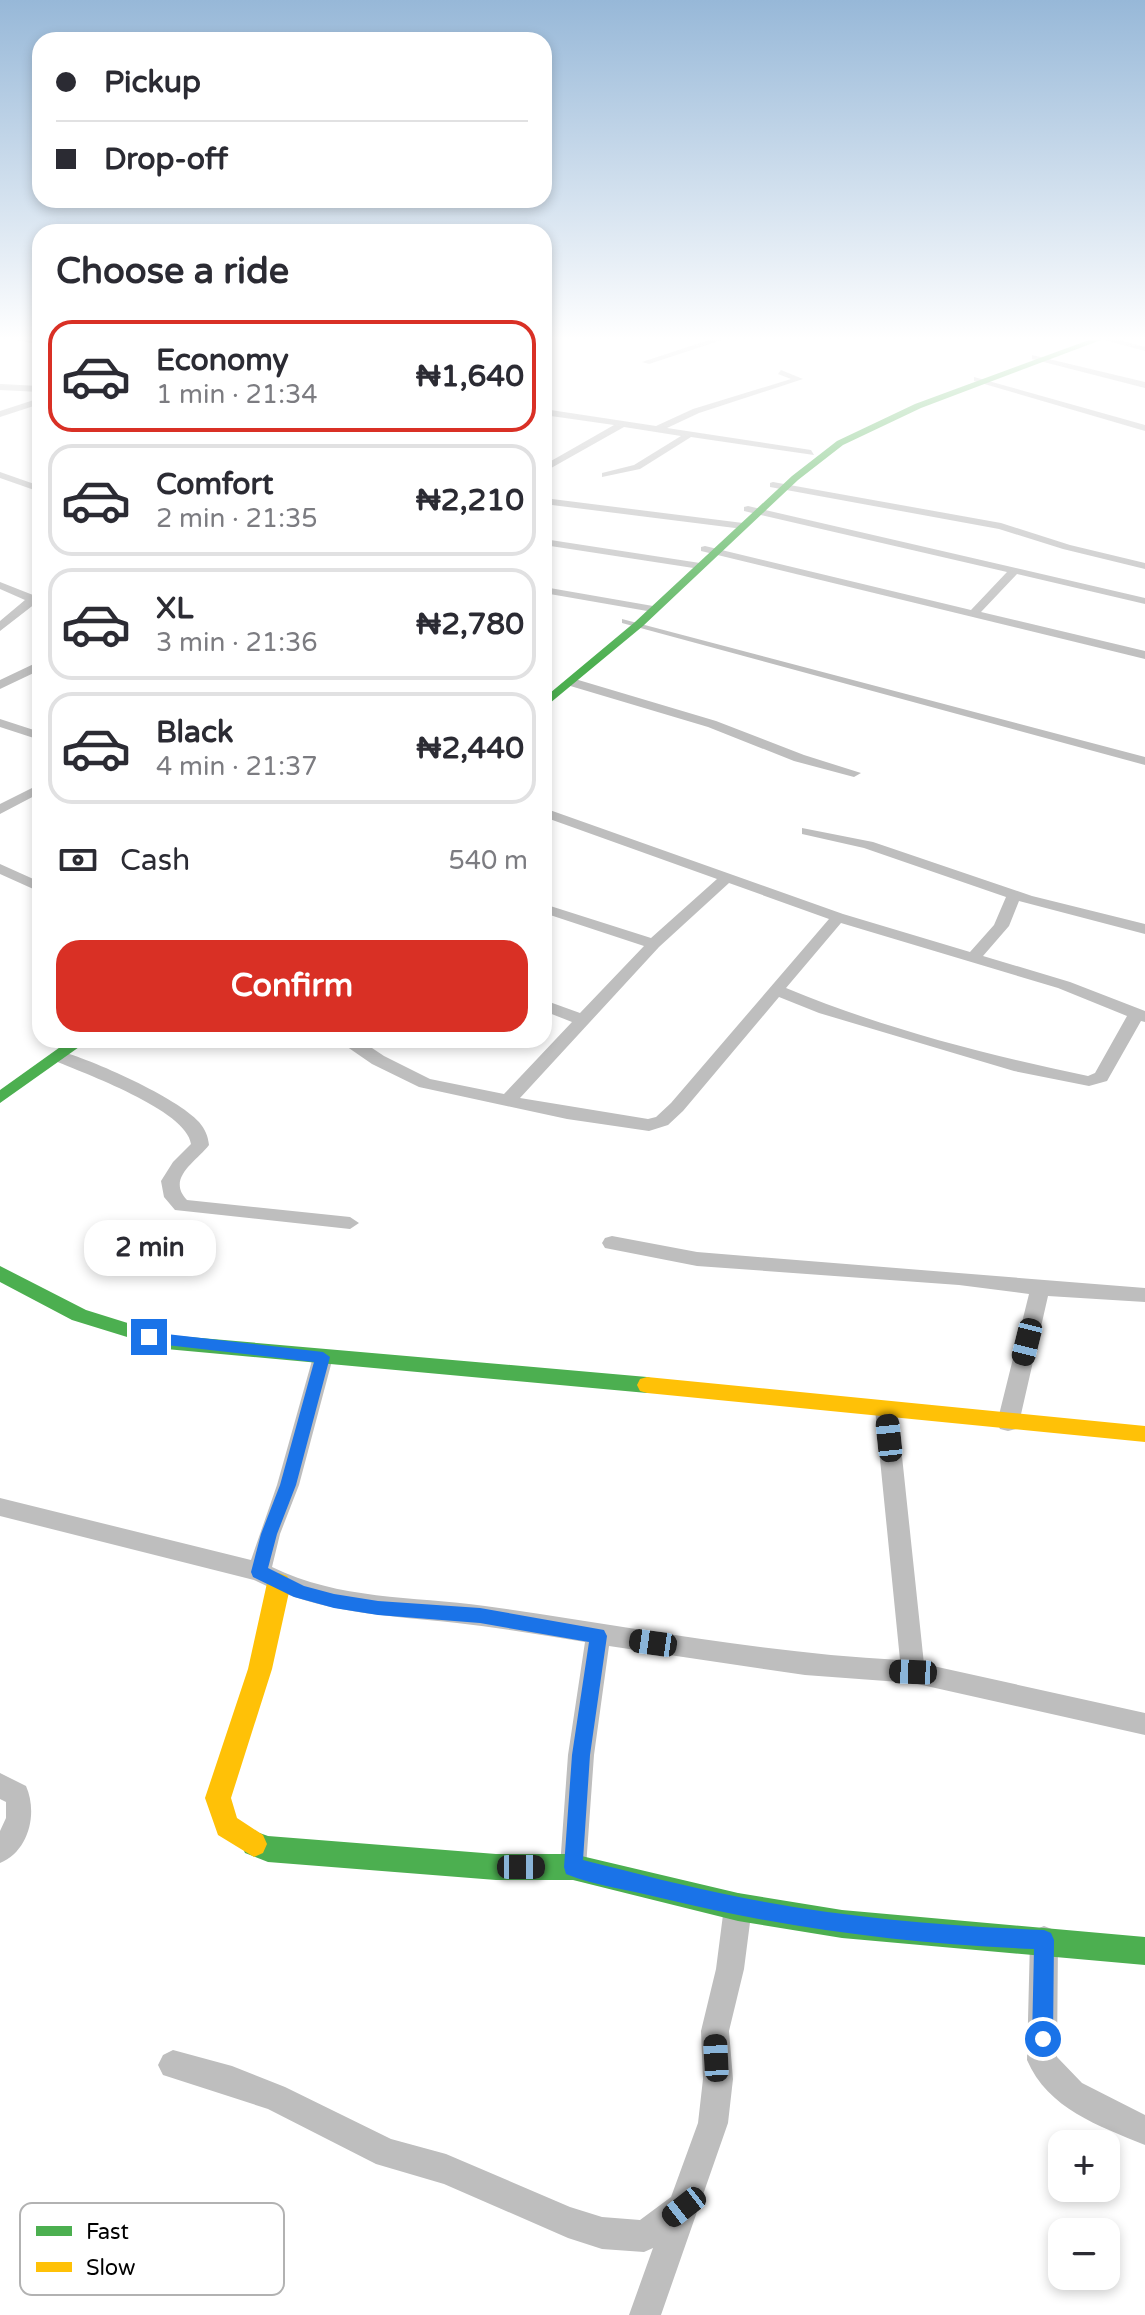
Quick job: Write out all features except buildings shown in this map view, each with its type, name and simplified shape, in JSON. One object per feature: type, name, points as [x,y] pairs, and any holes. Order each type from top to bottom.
[{"type":"street","points":[[552,464],[581,448]]},
{"type":"street","points":[[605,475],[637,467],[667,448]]},
{"type":"street","points":[[779,448],[811,453]]},
{"type":"street","points":[[552,697],[780,486],[811,453],[820,448]]},
{"type":"street","points":[[780,486],[833,448]]},
{"type":"street","points":[[0,475],[32,486]]},
{"type":"street","points":[[780,486],[1001,526],[1067,547],[1145,566]]},
{"type":"street","points":[[552,502],[745,518],[1014,571],[1145,601]]},
{"type":"street","points":[[552,543],[702,557],[974,613],[1145,655]]},
{"type":"street","points":[[974,613],[1014,571]]},
{"type":"street","points":[[0,585],[32,595]]},
{"type":"street","points":[[552,594],[640,615],[1145,761]]},
{"type":"street","points":[[0,628],[32,601]]},
{"type":"street","points":[[552,683],[640,615]]},
{"type":"street","points":[[0,685],[32,669]]},
{"type":"street","points":[[571,682],[712,724],[799,758],[854,773]]},
{"type":"street","points":[[0,723],[32,732]]},
{"type":"street","points":[[0,739],[32,732]]},
{"type":"street","points":[[0,810],[32,792]]},
{"type":"street","points":[[552,815],[838,917],[1064,985],[1140,1016],[1101,1077],[1089,1081],[1020,1067],[825,1010],[775,989]]},
{"type":"street","points":[[807,831],[868,845],[1014,896],[1145,929]]},
{"type":"street","points":[[0,868],[32,884]]},
{"type":"street","points":[[508,1100],[654,944],[727,877]]},
{"type":"street","points":[[973,958],[1001,926],[1014,896]]},
{"type":"street","points":[[552,911],[654,944]]},
{"type":"street","points":[[361,1048],[425,1083],[649,1125],[662,1121],[838,917]]},
{"type":"street","points":[[552,1008],[582,1020]]},
{"type":"street","points":[[0,1078],[59,1048]]},
{"type":"street","points":[[0,1098],[59,1048]]},
{"type":"street","points":[[59,1048],[185,1119],[197,1131],[200,1145],[174,1170],[169,1186],[182,1206],[350,1223]]},
{"type":"street","points":[[612,1243],[697,1259],[1145,1295]]},
{"type":"street","points":[[0,1273],[60,1307],[166,1342],[1145,1434]]},
{"type":"street","points":[[1008,1423],[1040,1288]]},
{"type":"street","points":[[323,1357],[288,1485],[269,1534],[269,1577],[260,1669],[218,1798],[219,1812],[241,1841],[268,1849],[496,1867],[573,1867],[738,1907],[842,1924],[1145,1951]]},
{"type":"street","points":[[886,1409],[913,1672]]},
{"type":"street","points":[[1,1508],[269,1577],[334,1601],[378,1608],[480,1615],[598,1636],[790,1662],[913,1672],[1145,1724]]},
{"type":"street","points":[[573,1867],[581,1755],[598,1636]]},
{"type":"street","points":[[0,1785],[17,1795],[21,1807],[13,1834],[0,1850]]},
{"type":"street","points":[[645,2315],[713,2123],[718,2079],[715,2031],[730,1969],[738,1907]]},
{"type":"street","points":[[1044,1940],[1042,2060],[1048,2075],[1061,2088],[1145,2130]]},
{"type":"street","points":[[173,2065],[275,2097],[387,2153],[446,2169],[568,2222],[602,2233],[644,2236],[684,2207]]},
{"type":"traffic: fast","points":[[552,697],[639,624],[795,478],[834,448]]},
{"type":"traffic: fast","points":[[0,1098],[70,1048]]},
{"type":"traffic: fast","points":[[0,1273],[38,1296],[79,1315],[166,1342],[647,1385]]},
{"type":"traffic: fast","points":[[254,1844],[268,1849],[496,1867],[573,1867],[738,1907],[842,1924],[1145,1951]]},
{"type":"traffic: slow","points":[[647,1385],[1145,1434]]},
{"type":"traffic: slow","points":[[254,1844],[227,1826],[218,1798],[260,1669],[279,1583]]},
{"type":"route","points":[[149,1337],[166,1342],[323,1357],[288,1485],[265,1546],[259,1572],[300,1592],[334,1601],[378,1608],[480,1615],[598,1636],[581,1755],[573,1867],[738,1907],[842,1924],[953,1936],[1044,1940],[1043,2039]]}]
